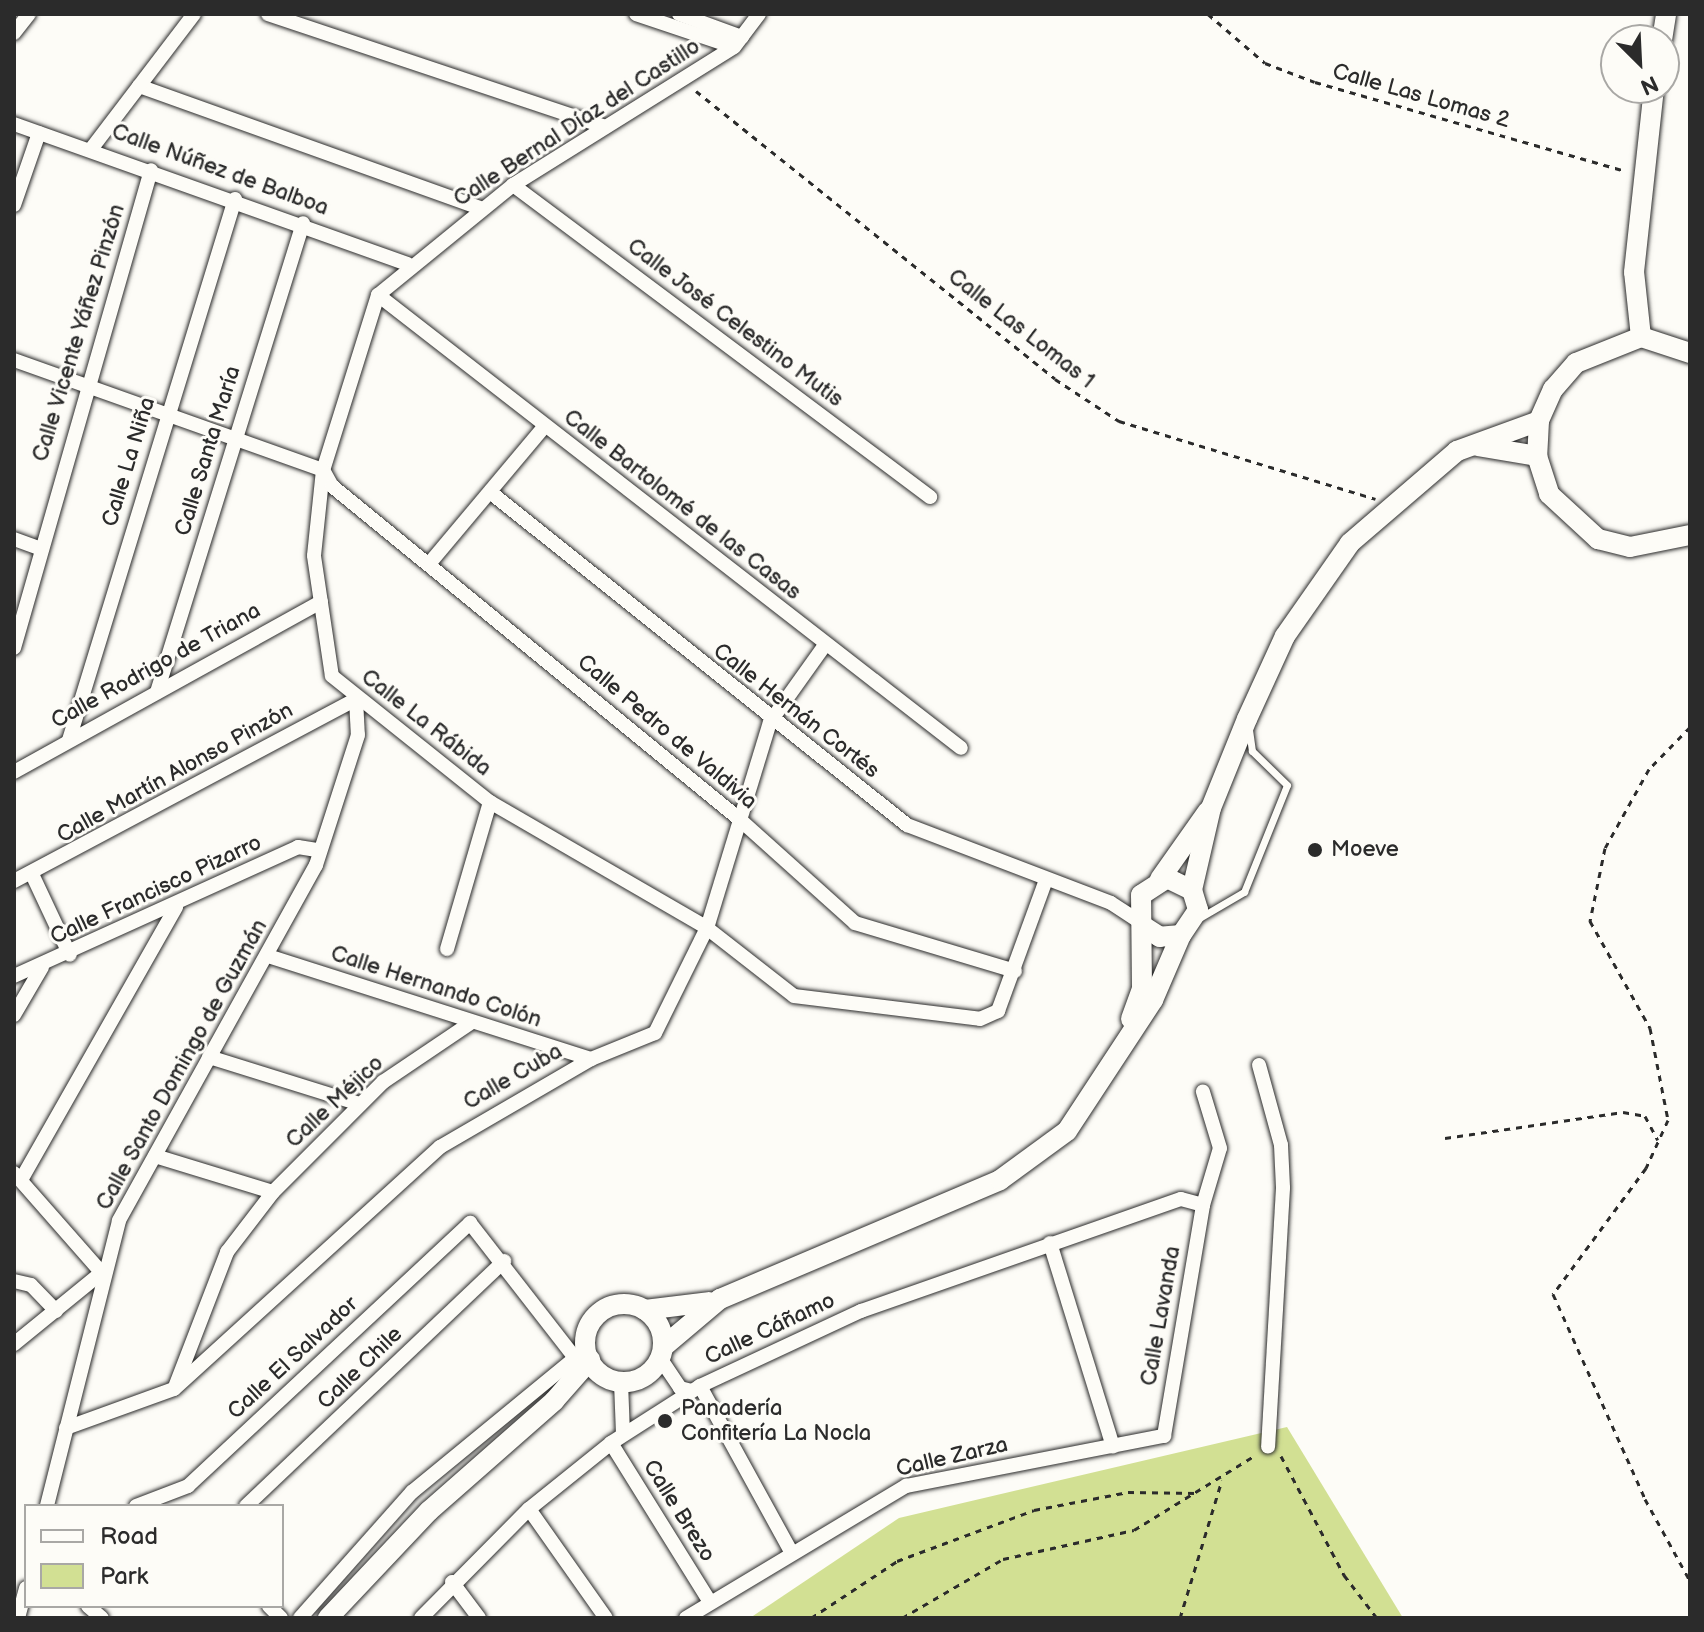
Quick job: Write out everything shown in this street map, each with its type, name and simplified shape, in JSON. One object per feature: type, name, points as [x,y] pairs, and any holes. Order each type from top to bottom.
[{"type":"main road","points":[[1641,337],[1634,272],[1641,176],[1652,104]]},
{"type":"main road","points":[[1690,353],[1641,337],[1576,363],[1553,389],[1539,421],[1537,456],[1549,494],[1598,539],[1630,547],[1690,535]]},
{"type":"main road","points":[[328,1618],[429,1511],[554,1401],[584,1356],[600,1313],[622,1305],[645,1310],[720,1299],[1000,1180],[1067,1131],[1115,1065],[1188,927],[1192,890],[1211,808],[1285,636],[1350,543],[1394,504],[1457,451],[1539,421]]},
{"type":"main road","points":[[1477,445],[1537,456]]},
{"type":"main road","points":[[1115,1065],[1142,988],[1141,895],[1160,879],[1211,808]]},
{"type":"main road","points":[[1160,879],[1192,890]]},
{"type":"main road","points":[[1142,924],[1160,937],[1188,927]]},
{"type":"main road","points":[[554,1401],[614,1380],[644,1377],[662,1353],[720,1299]]},
{"type":"main road","points":[[645,1310],[662,1353]]},
{"type":"main road","points":[[584,1356],[614,1380]]},
{"type":"street","points":[[14,33],[29,14]]},
{"type":"street","points":[[92,148],[194,14]]},
{"type":"street","points":[[268,14],[605,127]]},
{"type":"street","points":[[636,14],[738,42]]},
{"type":"street","points":[[679,14],[738,42]]},
{"type":"street","name":"Calle Bernal Díaz del Castillo","points":[[378,295],[408,264],[513,185],[738,42],[759,14]]},
{"type":"street","points":[[139,86],[482,209]]},
{"type":"street","name":"Calle Núñez de Balboa","points":[[14,124],[92,148],[408,264]]},
{"type":"street","points":[[14,205],[39,133]]},
{"type":"street","name":"Calle Vicente Yáñez Pinzón","points":[[14,648],[39,548],[151,170]]},
{"type":"street","name":"Calle José Celestino Mutis","points":[[513,185],[930,497]]},
{"type":"street","name":"Calle La Niña","points":[[69,740],[166,411],[235,199]]},
{"type":"street","name":"Calle Santa María","points":[[157,692],[303,223]]},
{"type":"street","name":"Calle Bartolomé de las Casas","points":[[378,295],[961,748]]},
{"type":"street","name":"Calle La Rábida","points":[[378,295],[323,470],[314,556],[332,676],[356,699],[490,802],[707,928],[794,996],[980,1019],[998,1011],[1046,880]]},
{"type":"street","points":[[14,360],[166,411],[323,470]]},
{"type":"street","points":[[429,564],[545,426]]},
{"type":"street","name":"Calle Pedro de Valdivia","points":[[323,470],[332,486],[738,818],[855,923],[1015,971]]},
{"type":"street","name":"Calle Hernán Cortés","points":[[490,492],[770,722],[907,825],[1111,903],[1142,924]]},
{"type":"street","points":[[14,539],[39,548]]},
{"type":"street","name":"Calle Rodrigo de Triana","points":[[14,772],[321,602]]},
{"type":"street","name":"Calle Cuba","points":[[66,1428],[174,1389],[440,1147],[591,1059],[655,1033],[707,928],[738,818],[770,722],[825,645]]},
{"type":"street","name":"Calle Santo Domingo de Guzmán","points":[[47,1504],[101,1272],[155,1156],[268,956],[317,850],[358,735],[356,699]]},
{"type":"street","name":"Calle Martín Alonso Pinzón","points":[[14,881],[356,699]]},
{"type":"street","points":[[447,949],[490,802]]},
{"type":"street","name":"Calle Francisco Pizarro","points":[[14,976],[42,967],[176,907],[298,847],[317,850]]},
{"type":"street","points":[[32,874],[70,955]]},
{"type":"street","points":[[1111,903],[1141,895]]},
{"type":"street","points":[[14,1344],[101,1272],[17,1176],[176,907]]},
{"type":"street","name":"Calle Hernando Colón","points":[[268,956],[591,1059]]},
{"type":"street","points":[[14,1015],[42,967]]},
{"type":"street","name":"Calle Méjico","points":[[174,1389],[227,1252],[273,1192],[360,1104],[472,1022]]},
{"type":"street","points":[[209,1057],[360,1104]]},
{"type":"street","points":[[1259,1065],[1281,1145],[1283,1188],[1268,1447]]},
{"type":"street","name":"Calle Lavanda","points":[[1164,1436],[1203,1205],[1220,1148],[1203,1092]]},
{"type":"street","points":[[155,1156],[273,1192]]},
{"type":"street","name":"Calle Cáñamo","points":[[421,1618],[452,1582],[529,1509],[623,1433],[696,1388],[861,1311],[1181,1199],[1203,1205]]},
{"type":"street","name":"Calle El Salvador","points":[[170,1502],[470,1223],[504,1261]]},
{"type":"street","points":[[1050,1243],[1113,1446]]},
{"type":"street","points":[[300,1618],[412,1492],[584,1356],[504,1261]]},
{"type":"street","name":"Calle Chile","points":[[248,1504],[504,1261]]},
{"type":"street","points":[[14,1281],[31,1285],[56,1311]]},
{"type":"street","points":[[662,1353],[680,1388],[696,1388],[790,1550]]},
{"type":"street","points":[[614,1380],[623,1433]]},
{"type":"street","name":"Calle Zarza","points":[[686,1618],[790,1550],[906,1486],[1164,1436]]},
{"type":"street","name":"Calle Brezo","points":[[611,1443],[710,1602]]},
{"type":"street","points":[[529,1509],[606,1618]]},
{"type":"street","points":[[452,1582],[479,1618]]},
{"type":"street","points":[[18,1618],[24,1596]]},
{"type":"lane","points":[[1188,927],[1244,892],[1287,785],[1252,751],[1247,719]]},
{"type":"path","name":"Calle Las Lomas 2","points":[[1208,14],[1265,63],[1315,82],[1641,176]]},
{"type":"path","name":"Calle Las Lomas 1","points":[[682,80],[1055,379],[1119,421],[1394,504]]},
{"type":"path","points":[[1690,727],[1649,769],[1605,848],[1590,921],[1650,1028],[1668,1120],[1658,1140],[1553,1294],[1645,1499],[1690,1581]]},
{"type":"path","points":[[1445,1138],[1623,1112],[1645,1116],[1658,1140]]},
{"type":"path","points":[[902,1618],[1003,1559],[1134,1530],[1201,1493],[1274,1442],[1344,1575],[1377,1618]]},
{"type":"path","points":[[1180,1618],[1223,1478]]},
{"type":"path","points":[[811,1618],[897,1561],[1034,1510],[1128,1492],[1201,1493]]},
{"type":"green space","points":[[1287,1427],[1403,1618],[750,1618],[899,1518]]},
{"type":"place","name":"Moeve","points":[[1315,850]]},
{"type":"place","name":"Panadería Confitería La Nocla","points":[[665,1421]]}]
